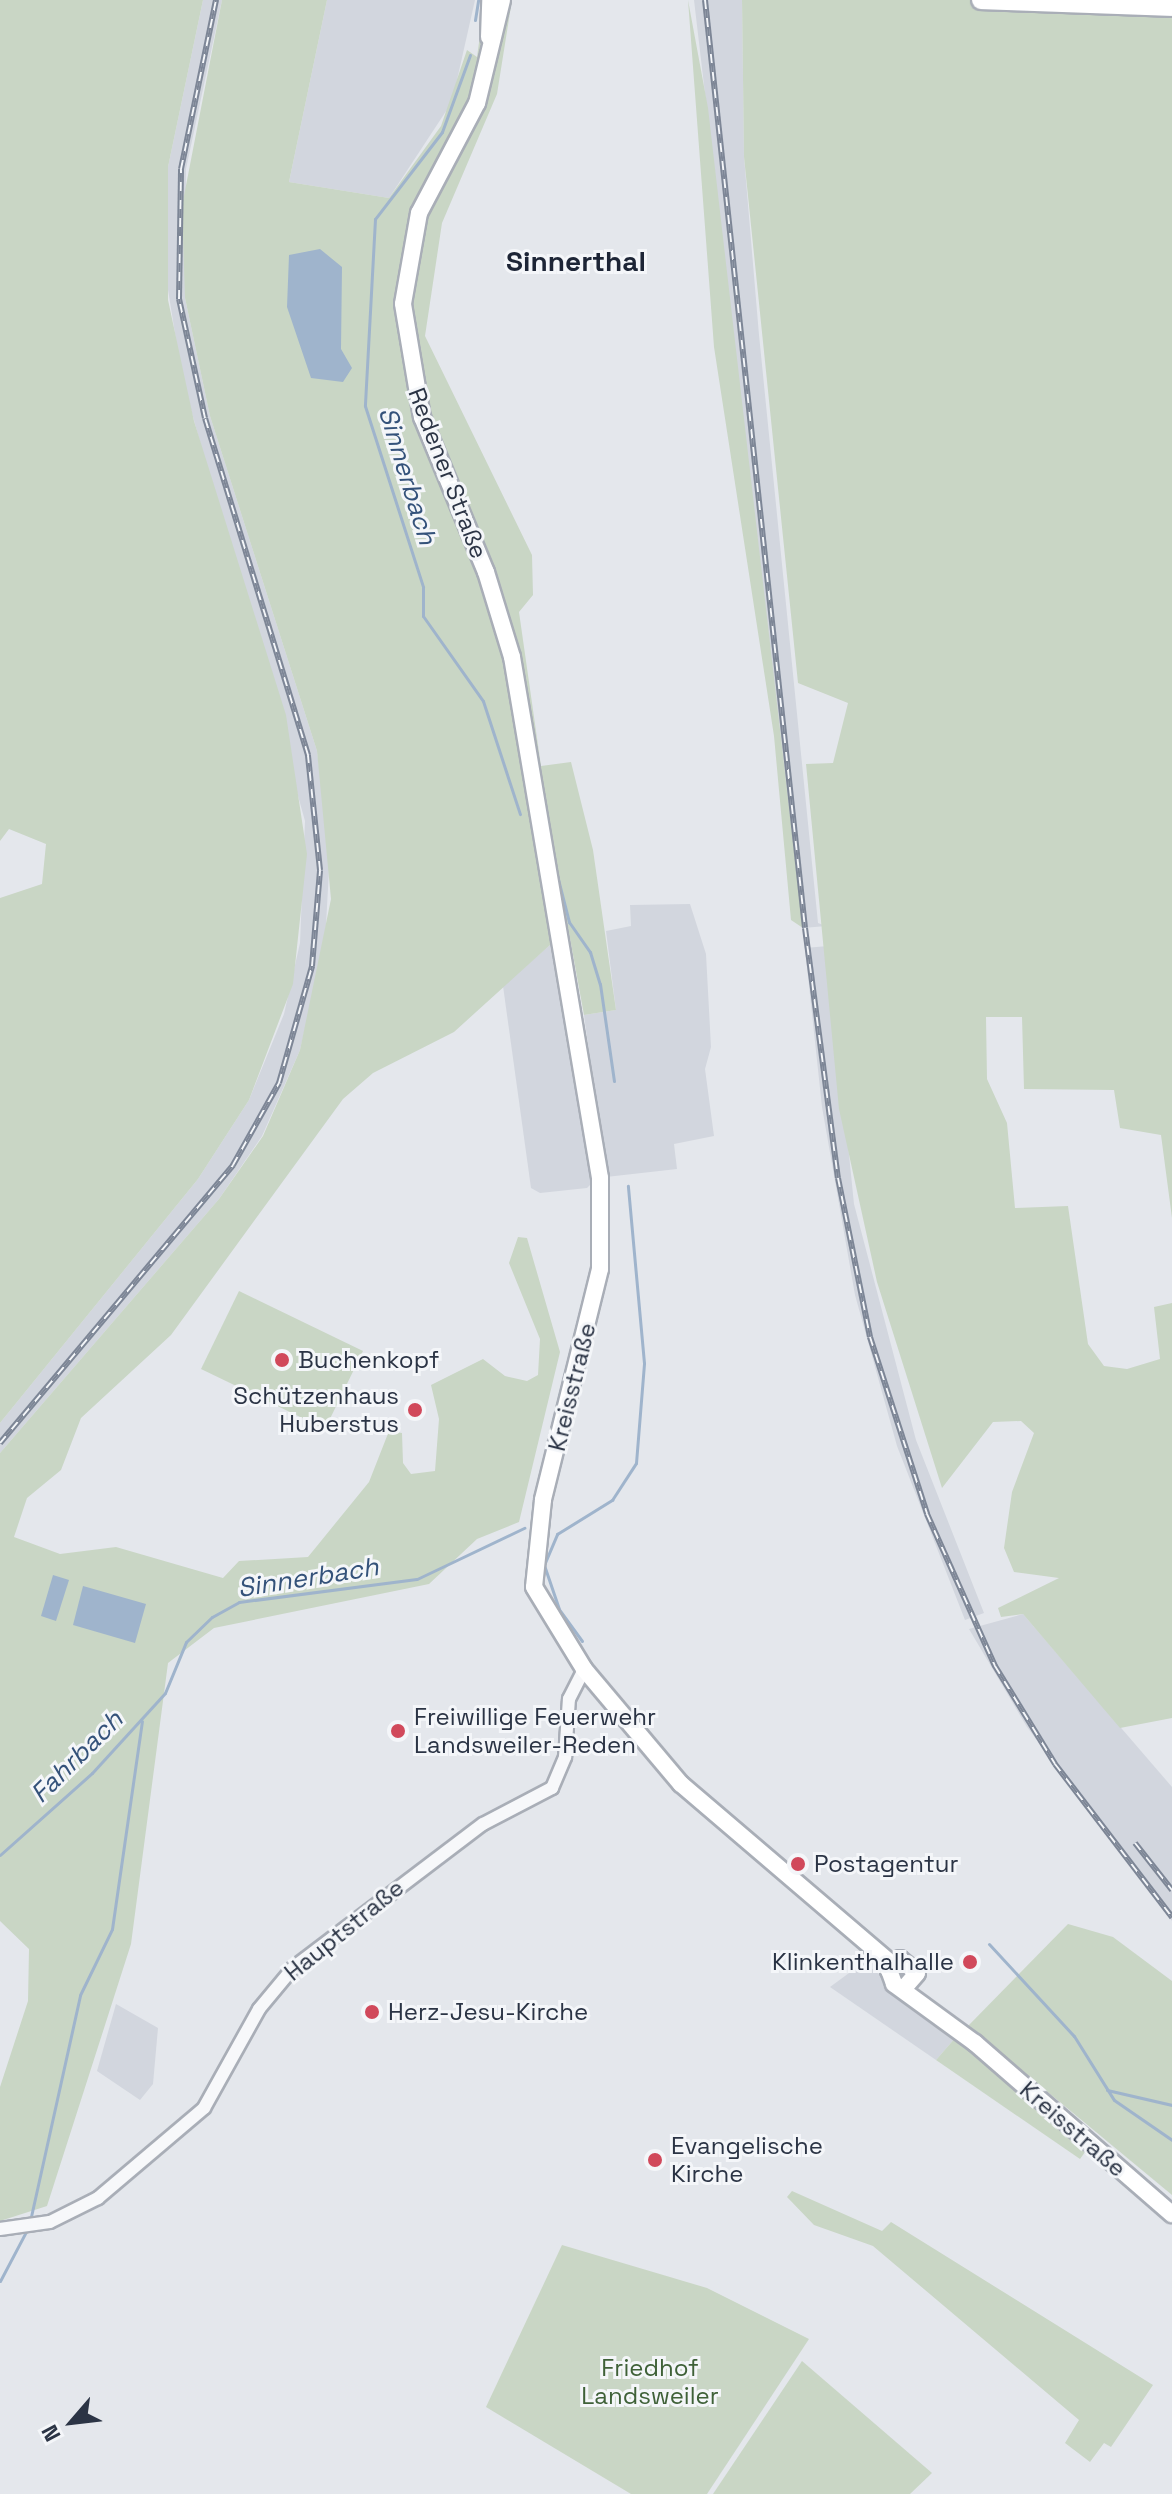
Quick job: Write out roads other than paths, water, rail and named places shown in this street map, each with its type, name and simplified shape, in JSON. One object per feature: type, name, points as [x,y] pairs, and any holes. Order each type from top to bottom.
[{"type":"highway","points":[[981,0],[1172,7]]},
{"type":"main road","name":"Redener Straße","points":[[489,39],[490,0]]},
{"type":"main road","name":"Redener Straße","points":[[502,0],[489,39],[477,103],[409,243],[403,332],[422,417],[486,572],[512,657],[559,917]]},
{"type":"main road","name":"Kreisstraße","points":[[559,917],[598,1165],[603,1246],[533,1565],[539,1601],[584,1669],[698,1801],[1172,2214]]},
{"type":"main road","name":"Kreisstraße","points":[[891,1969],[913,1964],[909,1984]]},
{"type":"street","name":"Hauptstraße","points":[[0,2229],[36,2226],[89,2205],[204,2108],[259,2009],[293,1968],[483,1824],[552,1788],[565,1757],[569,1699],[584,1669]]},
{"type":"water","points":[[320,249],[342,267],[341,349],[352,368],[343,382],[311,378],[287,307],[289,255]]},
{"type":"water","points":[[53,1575],[69,1580],[56,1621],[41,1616]]},
{"type":"water","points":[[83,1586],[146,1604],[135,1643],[73,1625]]},
{"type":"waterway","name":"Sinnerbach","points":[[475,20],[478,0]]},
{"type":"waterway","name":"Sinnerbach","points":[[470,55],[442,132],[375,219],[365,406],[423,587],[423,616],[483,701],[520,814]]},
{"type":"waterway","name":"Sinnerbach","points":[[557,875],[569,922],[590,952],[600,984],[614,1081]]},
{"type":"waterway","name":"Sinnerbach","points":[[582,1641],[559,1609],[544,1565],[557,1534],[612,1500],[636,1463],[644,1363],[628,1186]]},
{"type":"waterway","name":"Sinnerbach","points":[[0,1855],[92,1773],[165,1693],[186,1642],[212,1617],[239,1602],[417,1579],[524,1528]]},
{"type":"waterway","name":"Fahrbach","points":[[30,2221],[80,1995],[112,1929],[142,1721]]},
{"type":"waterway","points":[[989,1944],[1074,2036],[1114,2100],[1172,2140]]},
{"type":"waterway","points":[[1107,2090],[1172,2105]]},
{"type":"waterway","points":[[0,2281],[28,2228]]},
{"type":"railway","points":[[0,1443],[233,1165],[279,1083],[312,966],[320,870],[308,755],[205,418],[179,299],[181,169],[216,0]]},
{"type":"railway","points":[[705,0],[805,928],[838,1178],[870,1337],[927,1514],[995,1666],[1055,1764],[1172,1917]]},
{"type":"railway","points":[[1135,1843],[1172,1890]]},
{"type":"place","name":"Buchenkopf","points":[[282,1360]]},
{"type":"place","name":"Schützenhaus Huberstus","points":[[415,1410]]},
{"type":"place","name":"Freiwillige Feuerwehr Landsweiler-Reden","points":[[398,1731]]},
{"type":"place","name":"Postagentur","points":[[798,1864]]},
{"type":"place","name":"Klinkenthalhalle","points":[[970,1962]]},
{"type":"place","name":"Herz-Jesu-Kirche","points":[[372,2012]]},
{"type":"place","name":"Evangelische Kirche","points":[[655,2160]]},
{"type":"district","name":"Sinnerthal","points":[[576,261]]},
{"type":"park label","name":"Friedhof Landsweiler","points":[[650,2382]]}]
